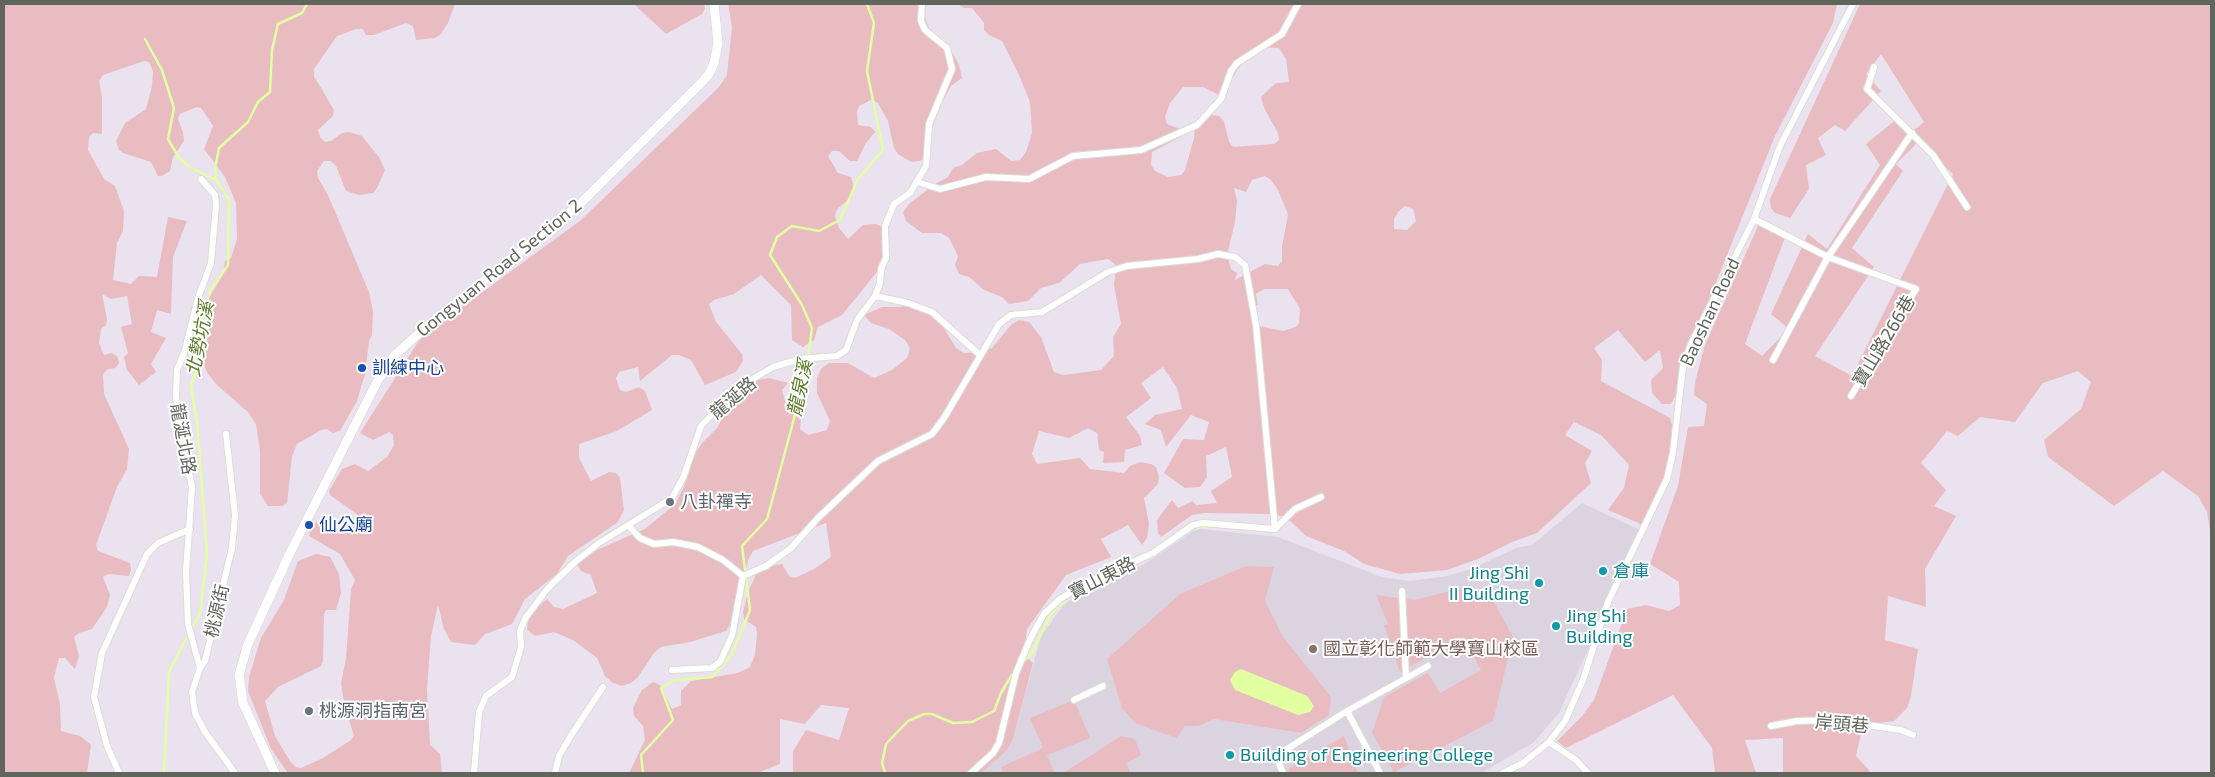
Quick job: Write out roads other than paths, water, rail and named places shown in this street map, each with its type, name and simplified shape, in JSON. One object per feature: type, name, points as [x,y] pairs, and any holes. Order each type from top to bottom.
[{"type":"main road","name":"Gongyuan Road Section 2","points":[[275,773],[243,703],[240,690],[240,670],[248,644],[294,545],[378,380],[401,349],[427,326],[580,204],[701,83],[709,74],[714,63],[718,43],[714,4]]},
{"type":"street","name":"龍涎路","points":[[474,773],[479,712],[486,696],[512,677],[520,647],[520,631],[526,617],[548,588],[576,560],[672,498],[683,478],[701,426],[740,387],[773,367],[800,359],[837,356],[846,350],[857,320],[875,296],[886,258],[885,226],[894,204],[910,193],[926,166],[929,124],[952,69],[947,48],[925,30],[921,21],[922,4]]},
{"type":"street","points":[[916,182],[940,189],[986,177],[1029,179],[1073,156],[1141,150],[1197,124],[1221,99],[1231,71],[1237,63],[1282,34],[1298,4]]},
{"type":"street","name":"Baoshan Road","points":[[1503,773],[1523,763],[1549,742],[1565,721],[1579,688],[1608,602],[1668,479],[1683,366],[1754,219],[1780,146],[1853,4]]},
{"type":"street","points":[[1874,67],[1867,89],[1933,155],[1967,207]]},
{"type":"street","points":[[1773,360],[1828,257],[1912,133]]},
{"type":"street","name":"龍涎北路","points":[[200,668],[188,624],[186,572],[192,487],[180,432],[176,396],[177,370],[185,350],[198,298],[211,263],[216,205],[214,195],[201,179]]},
{"type":"street","name":"寶山路266巷","points":[[1754,219],[1828,257],[1916,289],[1851,396]]},
{"type":"street","points":[[743,576],[766,566],[791,548],[819,517],[878,461],[932,434],[944,418],[999,324],[1011,315],[1042,312],[1108,272],[1126,266],[1198,259],[1218,254],[1235,257],[1245,265],[1256,325],[1275,529]]},
{"type":"street","points":[[875,296],[908,303],[932,312],[980,355]]},
{"type":"street","name":"桃源街","points":[[226,434],[235,515],[232,548],[206,661],[200,668],[192,692],[195,713],[205,732],[236,773]]},
{"type":"street","points":[[1275,529],[1296,509],[1321,496]]},
{"type":"street","name":"寶山東路","points":[[971,773],[993,754],[999,743],[1016,673],[1031,637],[1044,614],[1060,599],[1084,584],[1153,552],[1193,525],[1203,523],[1275,529]]},
{"type":"street","points":[[628,525],[640,538],[654,544],[673,542],[698,546],[723,560],[743,576]]},
{"type":"street","points":[[119,773],[104,738],[94,697],[102,654],[147,554],[158,543],[190,529]]},
{"type":"street","points":[[672,670],[712,668],[720,662],[732,636],[743,576]]},
{"type":"street","points":[[1402,591],[1406,678]]},
{"type":"street","points":[[1283,773],[1276,756],[1346,711],[1428,666]]},
{"type":"street","points":[[1074,700],[1103,686]]},
{"type":"street","points":[[555,773],[559,756],[603,687]]},
{"type":"street","points":[[1346,711],[1380,773]]},
{"type":"street","name":"岸頭巷","points":[[1771,726],[1797,721],[1834,720],[1901,730],[1913,735]]},
{"type":"street","points":[[1549,742],[1576,760],[1588,773]]},
{"type":"waterway","name":"北勢坑溪","points":[[192,628],[200,613],[207,554],[197,422],[191,386],[200,359],[202,320],[210,291],[228,265],[229,199],[216,180],[215,169],[219,148],[248,122],[258,102],[270,92],[272,50],[278,24],[302,13],[307,4]]},
{"type":"waterway","name":"龍泉溪","points":[[643,773],[641,755],[673,720],[661,688],[675,680],[713,677],[732,654],[750,610],[742,546],[767,519],[805,378],[812,328],[802,305],[770,255],[777,237],[792,226],[819,231],[840,220],[858,179],[883,150],[867,71],[874,23],[867,4]]},
{"type":"waterway","points":[[145,39],[162,70],[174,108],[168,139],[179,158],[188,166],[216,180]]},
{"type":"waterway","points":[[1191,530],[1197,527],[1217,527]]},
{"type":"waterway","points":[[1077,592],[1124,570]]},
{"type":"waterway","points":[[1023,662],[1032,653],[1051,614],[1066,599]]},
{"type":"waterway","name":"北勢坑溪","points":[[164,773],[169,672],[189,633]]},
{"type":"waterway","points":[[885,773],[882,763],[886,744],[908,721],[924,714],[932,714],[953,723],[972,722],[994,711],[1001,693],[1013,673]]},
{"type":"place","name":"訓練中心","points":[[362,368]]},
{"type":"place","name":"八卦禪寺","points":[[670,502]]},
{"type":"place","name":"仙公廟","points":[[309,525]]},
{"type":"place","name":"倉庫","points":[[1603,571]]},
{"type":"place","name":"Jing Shi II Building","points":[[1539,583]]},
{"type":"place","name":"Jing Shi Building","points":[[1556,626]]},
{"type":"place","name":"國立彰化師範大學寶山校區","points":[[1313,649]]},
{"type":"place","name":"桃源洞指南宮","points":[[309,711]]},
{"type":"place","name":"Building of Engineering College","points":[[1230,755]]}]
